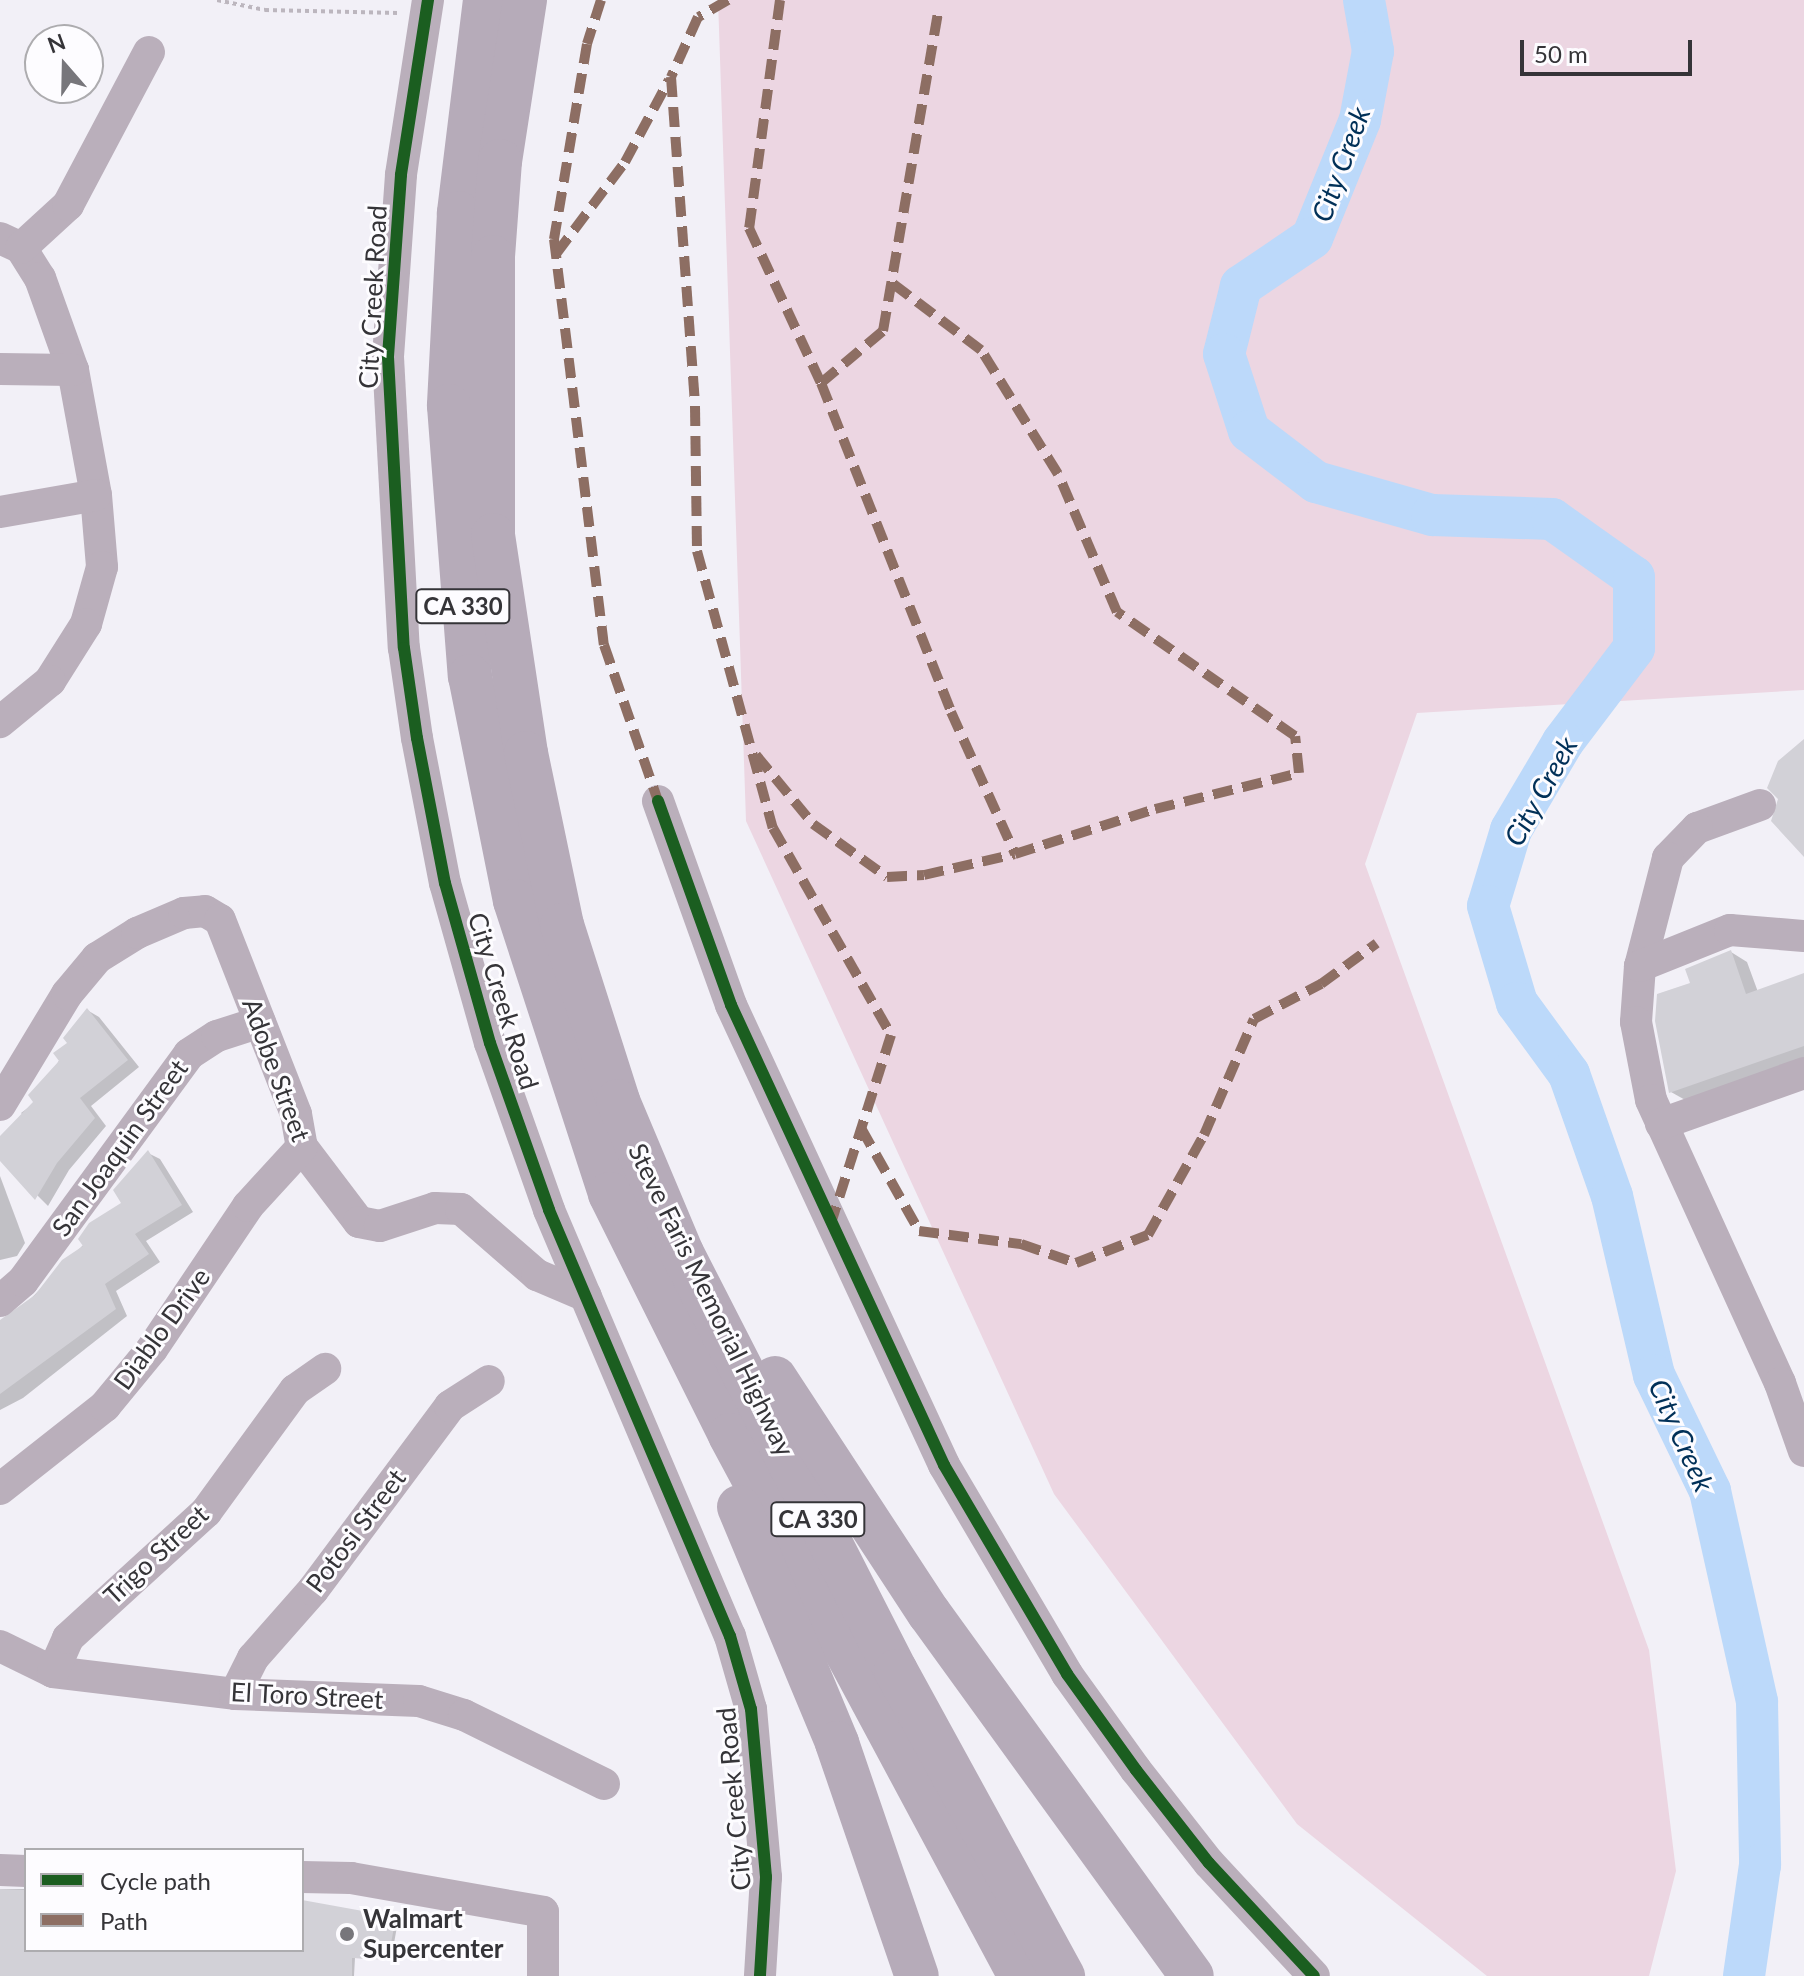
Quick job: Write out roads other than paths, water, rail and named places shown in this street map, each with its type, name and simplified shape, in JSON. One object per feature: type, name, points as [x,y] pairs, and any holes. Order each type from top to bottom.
[{"type":"highway","name":"Steve Faris Memorial Highway","points":[[485,0],[459,213],[449,406],[470,676],[515,901],[610,1194],[730,1435],[1020,1976]]},
{"type":"highway","name":"Steve Faris Memorial Highway","points":[[525,0],[500,161],[493,257],[493,535],[540,822],[562,925],[600,1048],[647,1178],[682,1253],[896,1671],[1063,1976]]},
{"type":"highway","points":[[600,1048],[782,1390],[823,1456],[929,1613],[1192,1976]]},
{"type":"highway","points":[[610,1194],[837,1743],[917,1976]]},
{"type":"street","name":"City Creek Road","points":[[427,6],[401,175],[388,357],[404,648],[417,738],[462,951],[549,1210],[730,1636],[751,1709],[766,1877],[760,1976]]},
{"type":"street","points":[[0,722],[50,681],[86,624],[102,567],[96,495],[73,370],[40,278],[10,243],[68,205],[149,52]]},
{"type":"street","points":[[0,369],[73,370]]},
{"type":"street","points":[[0,512],[96,495]]},
{"type":"street","points":[[658,801],[731,1005],[944,1465],[1067,1674],[1136,1770],[1209,1863],[1314,1976]]},
{"type":"street","points":[[1760,805],[1697,828],[1677,844],[1668,858],[1640,966],[1639,1046],[1661,1124],[1780,1383],[1804,1451]]},
{"type":"street","name":"Adobe Street","points":[[0,1105],[67,994],[97,958],[137,933],[184,913],[205,911],[220,920],[296,1114],[302,1147],[359,1222],[380,1226],[435,1208],[461,1209],[537,1275],[586,1296]]},
{"type":"street","points":[[1640,966],[1730,930],[1804,936]]},
{"type":"street","name":"San Joaquin Street","points":[[0,1301],[23,1281],[189,1054],[217,1036],[260,1022]]},
{"type":"street","points":[[1661,1124],[1804,1073]]},
{"type":"street","name":"Diablo Drive","points":[[0,1489],[105,1406],[152,1349],[248,1206],[302,1147]]},
{"type":"street","name":"Trigo Street","points":[[53,1672],[68,1638],[206,1512],[295,1390],[325,1369]]},
{"type":"street","name":"Potosi Street","points":[[235,1694],[253,1658],[313,1590],[450,1406],[465,1391],[489,1381]]},
{"type":"street","points":[[0,1456],[47,1452]]},
{"type":"street","name":"El Toro Street","points":[[0,1646],[53,1672],[235,1694],[419,1701],[464,1715],[604,1784]]},
{"type":"street","points":[[0,1870],[24,1871]]},
{"type":"street","points":[[304,1877],[351,1878],[543,1912],[543,1976]]},
{"type":"waterway","name":"City Creek","points":[[1364,0],[1373,51],[1360,120],[1312,238],[1241,286],[1224,354],[1249,431],[1316,482],[1432,515],[1552,519],[1634,577],[1634,648],[1563,742],[1511,830],[1488,906],[1517,1003],[1569,1074],[1612,1196],[1654,1375],[1710,1491],[1757,1702],[1760,1865],[1744,1976]]},
{"type":"place","name":"Walmart Supercenter","points":[[347,1934]]}]
